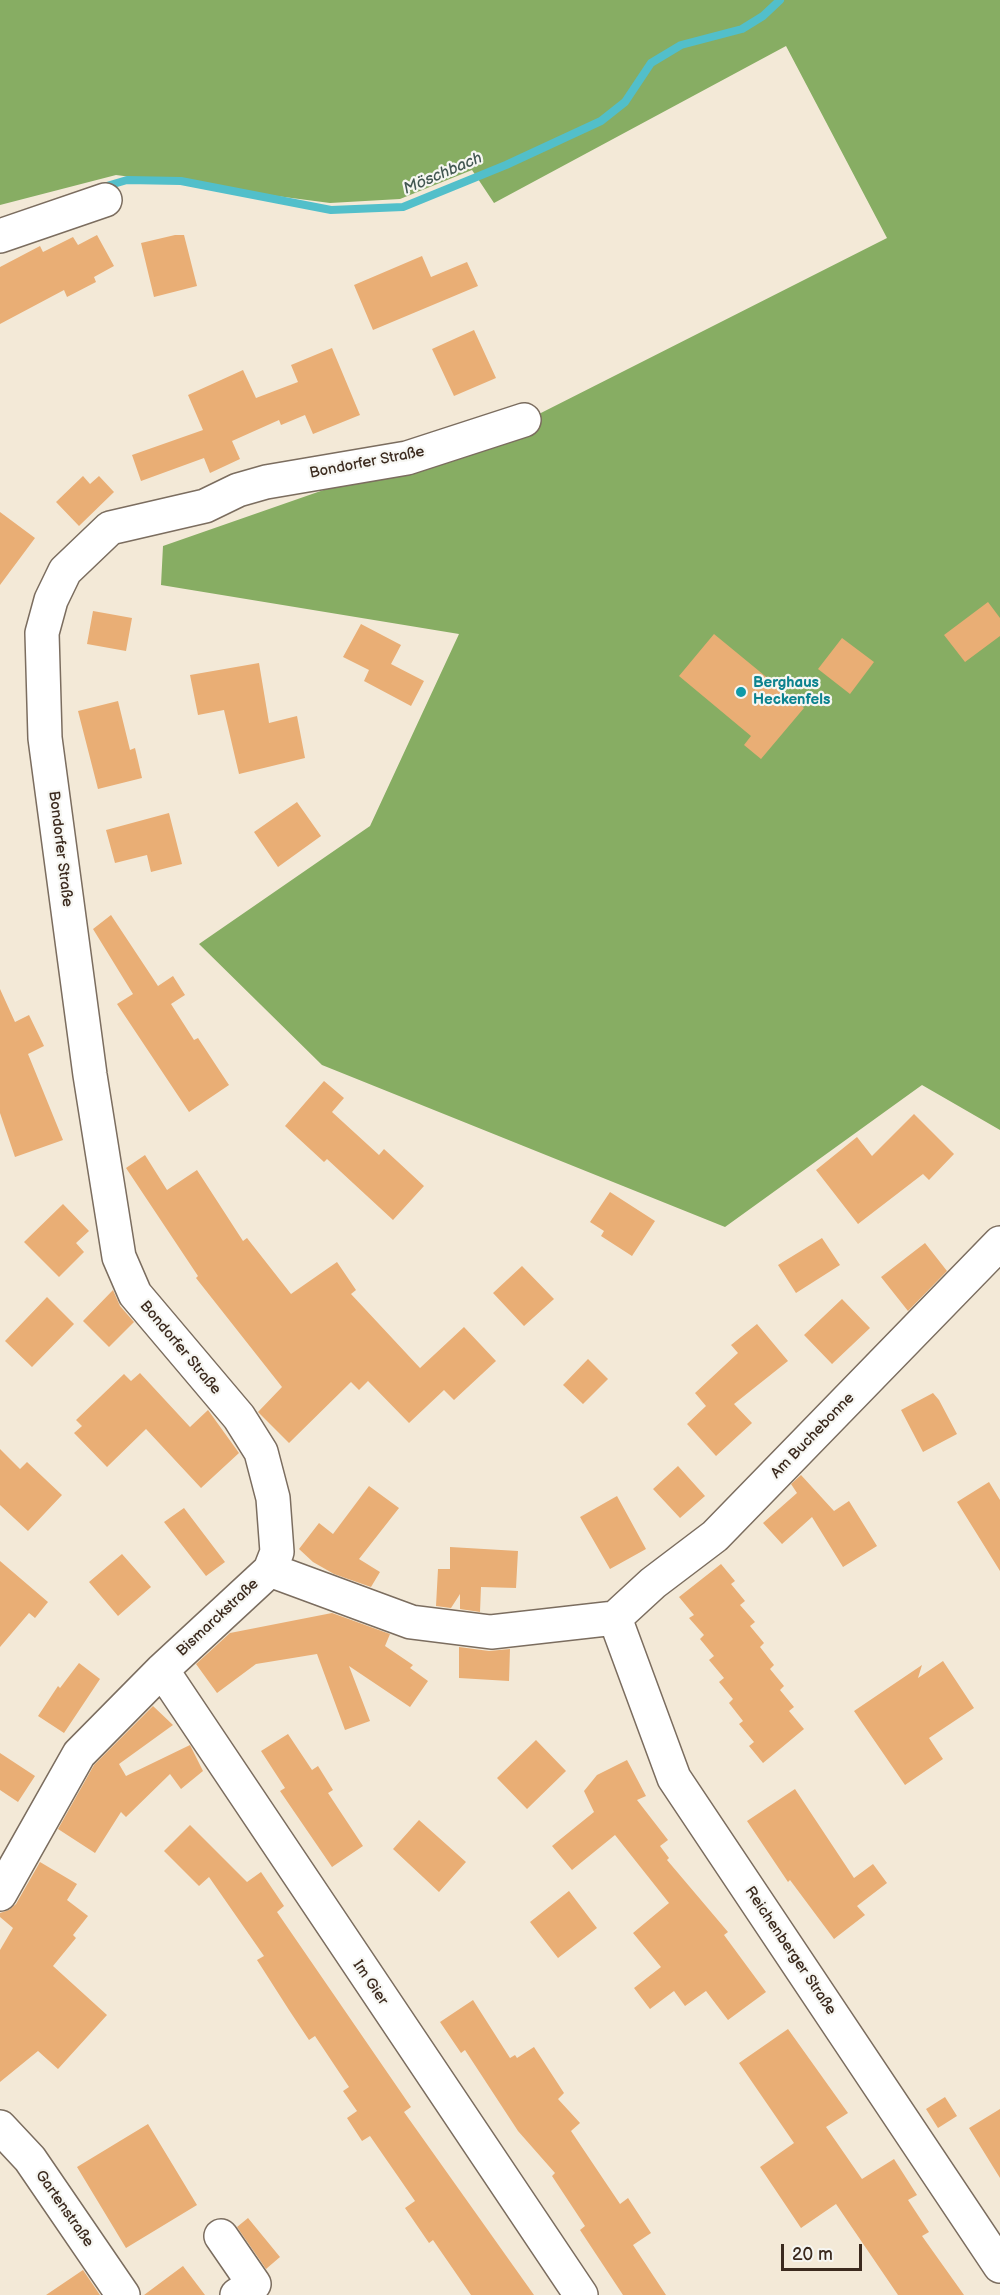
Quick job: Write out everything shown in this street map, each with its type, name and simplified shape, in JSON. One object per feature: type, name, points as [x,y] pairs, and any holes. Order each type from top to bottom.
[{"type":"street","points":[[0,236],[105,200]]},
{"type":"street","name":"Bondorfer Straße","points":[[270,1570],[277,1552],[277,1537],[273,1498],[261,1452],[239,1417],[135,1294],[119,1257],[91,1087],[45,738],[42,633],[51,600],[65,571],[110,528],[205,506],[238,490],[266,482],[407,458],[524,420]]},
{"type":"street","name":"Am Buchebonne","points":[[615,1618],[653,1583],[715,1536],[1000,1243]]},
{"type":"street","name":"Bismarckstraße","points":[[0,1894],[79,1754],[162,1670],[270,1570],[411,1622],[491,1632],[615,1618]]},
{"type":"street","name":"Reichenberger Straße","points":[[615,1618],[674,1778],[1000,2266]]},
{"type":"street","name":"Im Gier","points":[[162,1670],[581,2295]]},
{"type":"street","name":"Gartenstraße","points":[[0,2127],[30,2159],[123,2295]]},
{"type":"street","points":[[221,2236],[254,2284],[237,2295]]},
{"type":"green space","points":[[0,0],[1000,0],[1000,1130],[922,1085],[725,1227],[322,1065],[199,944],[370,826],[459,634],[161,585],[163,546],[533,417],[887,238],[786,46],[494,203],[472,170],[400,199],[330,203],[116,175],[0,205]]},
{"type":"building","points":[[97,235],[114,266],[94,277],[96,282],[67,297],[64,290],[0,324],[0,267],[40,246],[43,252],[73,237],[78,245]]},
{"type":"building","points":[[184,235],[197,286],[154,297],[141,243]]},
{"type":"building","points":[[422,256],[431,277],[467,262],[478,286],[373,330],[354,285]]},
{"type":"building","points":[[474,330],[496,378],[454,396],[432,349]]},
{"type":"building","points":[[332,348],[360,415],[313,434],[305,415],[281,425],[279,420],[232,441],[240,459],[210,473],[204,458],[141,481],[132,455],[203,430],[188,395],[243,370],[256,398],[298,382],[291,365]]},
{"type":"building","points":[[83,476],[90,484],[99,476],[114,492],[79,526],[56,502]]},
{"type":"building","points":[[0,512],[35,538],[0,585]]},
{"type":"building","points":[[988,602],[1000,618],[1000,636],[965,662],[944,635]]},
{"type":"building","points":[[93,611],[132,618],[126,651],[87,644]]},
{"type":"building","points":[[361,624],[401,645],[391,664],[424,681],[411,706],[364,681],[369,670],[343,657]]},
{"type":"building","name":"Berghaus Heckenfels","points":[[714,634],[804,708],[761,759],[744,745],[751,736],[679,676]]},
{"type":"building","points":[[842,638],[874,662],[850,694],[818,669]]},
{"type":"building","points":[[259,663],[269,723],[297,716],[305,758],[239,774],[224,710],[198,715],[190,675]]},
{"type":"building","points":[[118,701],[130,750],[135,748],[142,778],[98,789],[78,711]]},
{"type":"building","points":[[297,802],[321,836],[278,867],[254,832]]},
{"type":"building","points":[[169,813],[182,864],[151,872],[147,855],[115,863],[106,830]]},
{"type":"building","points":[[111,915],[158,986],[173,976],[185,995],[171,1004],[194,1040],[198,1038],[229,1085],[189,1112],[117,1004],[133,994],[93,929]]},
{"type":"building","points":[[0,989],[15,1022],[29,1015],[44,1046],[28,1054],[63,1140],[15,1157],[0,1113]]},
{"type":"building","points":[[324,1081],[344,1098],[332,1112],[379,1155],[384,1149],[424,1186],[393,1220],[327,1159],[324,1162],[285,1126]]},
{"type":"building","points":[[914,1114],[954,1154],[929,1180],[923,1174],[858,1224],[816,1170],[857,1137],[872,1156]]},
{"type":"building","points":[[145,1155],[167,1190],[197,1170],[243,1241],[247,1238],[291,1294],[337,1262],[356,1290],[351,1294],[420,1368],[464,1327],[496,1361],[454,1400],[444,1390],[409,1423],[368,1381],[359,1390],[351,1382],[289,1443],[258,1412],[282,1387],[196,1278],[198,1276],[126,1168]]},
{"type":"building","points":[[610,1192],[655,1221],[632,1256],[601,1236],[604,1231],[590,1222]]},
{"type":"building","points":[[63,1204],[89,1231],[76,1243],[84,1252],[59,1277],[24,1242]]},
{"type":"building","points":[[822,1238],[840,1265],[796,1293],[778,1265]]},
{"type":"building","points":[[925,1243],[947,1271],[908,1311],[881,1277]]},
{"type":"building","points":[[522,1266],[554,1299],[524,1326],[493,1293]]},
{"type":"building","points":[[113,1290],[120,1306],[134,1322],[109,1347],[83,1321]]},
{"type":"building","points":[[47,1297],[74,1324],[32,1367],[5,1341]]},
{"type":"building","points":[[842,1299],[870,1328],[832,1364],[804,1335]]},
{"type":"building","points":[[757,1324],[788,1361],[734,1404],[752,1423],[716,1456],[687,1424],[706,1406],[695,1393],[738,1353],[731,1345]]},
{"type":"building","points":[[588,1359],[608,1379],[583,1404],[563,1385]]},
{"type":"building","points":[[140,1373],[190,1427],[208,1410],[239,1453],[201,1488],[146,1429],[107,1467],[74,1433],[82,1426],[76,1420],[124,1374],[131,1381]]},
{"type":"building","points":[[933,1393],[957,1434],[923,1452],[901,1410]]},
{"type":"building","points":[[0,1449],[20,1469],[27,1462],[62,1495],[28,1531],[0,1505]]},
{"type":"building","points":[[678,1466],[705,1496],[680,1518],[653,1489]]},
{"type":"building","points":[[801,1475],[834,1511],[849,1501],[877,1546],[843,1567],[812,1517],[782,1544],[763,1523],[797,1493],[791,1484]]},
{"type":"building","points":[[989,1482],[1000,1500],[1000,1571],[957,1502]]},
{"type":"building","points":[[369,1486],[399,1508],[359,1559],[380,1572],[371,1587],[334,1574],[313,1562],[299,1549],[319,1523],[333,1534]]},
{"type":"building","points":[[617,1496],[646,1549],[610,1569],[580,1517]]},
{"type":"building","points":[[184,1508],[225,1562],[206,1576],[164,1522]]},
{"type":"building","points":[[450,1547],[518,1551],[516,1588],[481,1587],[480,1612],[460,1609],[460,1594],[451,1608],[436,1606],[438,1569],[450,1569]]},
{"type":"building","points":[[122,1554],[151,1587],[118,1616],[89,1582]]},
{"type":"building","points":[[0,1561],[48,1602],[35,1618],[29,1613],[0,1647]]},
{"type":"building","points":[[721,1564],[735,1581],[731,1584],[745,1601],[740,1605],[755,1622],[750,1626],[764,1643],[760,1647],[774,1665],[770,1669],[784,1686],[780,1690],[794,1707],[789,1711],[804,1729],[763,1763],[749,1746],[754,1742],[739,1724],[743,1721],[729,1703],[733,1699],[719,1682],[724,1678],[709,1660],[714,1656],[700,1639],[704,1635],[689,1618],[694,1615],[679,1597]]},
{"type":"building","points":[[332,1613],[390,1634],[385,1646],[413,1665],[410,1668],[428,1681],[410,1707],[349,1666],[370,1721],[345,1730],[317,1654],[256,1664],[217,1693],[196,1664],[230,1633]]},
{"type":"building","points":[[459,1647],[489,1651],[510,1649],[509,1681],[459,1678]]},
{"type":"building","points":[[943,1661],[974,1708],[929,1738],[943,1759],[905,1785],[854,1711],[922,1665],[918,1678]]},
{"type":"building","points":[[79,1663],[100,1679],[64,1733],[38,1716],[58,1686],[60,1688]]},
{"type":"building","points":[[153,1706],[173,1725],[119,1764],[126,1776],[190,1745],[203,1771],[181,1789],[170,1774],[126,1817],[121,1812],[95,1853],[58,1829],[94,1765]]},
{"type":"building","points":[[288,1734],[312,1770],[318,1766],[333,1790],[328,1793],[363,1846],[332,1867],[280,1791],[285,1788],[261,1751]]},
{"type":"building","points":[[536,1740],[566,1771],[527,1809],[497,1778]]},
{"type":"building","points":[[0,1753],[35,1776],[18,1802],[0,1790]]},
{"type":"building","points":[[627,1760],[646,1796],[637,1800],[668,1840],[660,1846],[669,1858],[667,1860],[728,1932],[724,1935],[766,1992],[728,2020],[706,1991],[685,2006],[674,1991],[650,2009],[634,1988],[661,1967],[633,1933],[669,1903],[615,1835],[572,1870],[552,1846],[594,1812],[584,1791],[597,1775]]},
{"type":"building","points":[[795,1789],[854,1878],[873,1864],[887,1883],[857,1906],[865,1915],[834,1939],[790,1880],[788,1882],[747,1821]]},
{"type":"building","points":[[419,1820],[466,1862],[439,1892],[393,1849]]},
{"type":"building","points":[[190,1825],[247,1882],[261,1872],[284,1906],[277,1912],[411,2107],[404,2112],[534,2295],[471,2295],[433,2240],[429,2243],[405,2208],[415,2201],[370,2136],[362,2141],[347,2118],[357,2111],[343,2091],[349,2087],[315,2036],[309,2040],[289,2010],[257,1960],[264,1956],[209,1877],[199,1886],[164,1851]]},
{"type":"building","points":[[40,1862],[77,1884],[67,1900],[88,1916],[73,1935],[76,1938],[53,1966],[107,2015],[58,2069],[38,2051],[0,2082],[0,1950],[13,1928],[0,1917],[0,1913],[16,1904]]},
{"type":"building","points":[[569,1891],[597,1928],[558,1958],[530,1922]]},
{"type":"building","points":[[473,2000],[510,2058],[515,2055],[517,2058],[534,2047],[564,2093],[558,2099],[580,2123],[571,2131],[620,2204],[628,2198],[651,2233],[633,2245],[666,2295],[623,2295],[580,2230],[585,2226],[552,2176],[555,2173],[518,2131],[465,2050],[461,2053],[440,2022]]},
{"type":"building","points":[[788,2029],[848,2113],[826,2127],[862,2179],[894,2159],[917,2195],[908,2200],[929,2232],[922,2236],[964,2295],[898,2295],[836,2204],[801,2228],[760,2167],[794,2143],[739,2063]]},
{"type":"building","points":[[945,2097],[957,2116],[938,2128],[926,2109]]},
{"type":"building","points":[[1000,2109],[1000,2178],[969,2128]]},
{"type":"building","points":[[148,2124],[197,2205],[126,2248],[77,2167]]},
{"type":"building","points":[[248,2218],[280,2257],[266,2269],[237,2227]]},
{"type":"building","points":[[183,2266],[205,2295],[144,2295]]},
{"type":"building","points":[[83,2270],[100,2295],[46,2295]]},
{"type":"waterway","name":"Möschbach","points":[[100,188],[127,180],[181,181],[331,210],[403,207],[506,165],[601,121],[625,102],[651,63],[681,45],[742,29],[763,16],[780,0]]},
{"type":"place","name":"Berghaus Heckenfels","points":[[741,692]]}]
